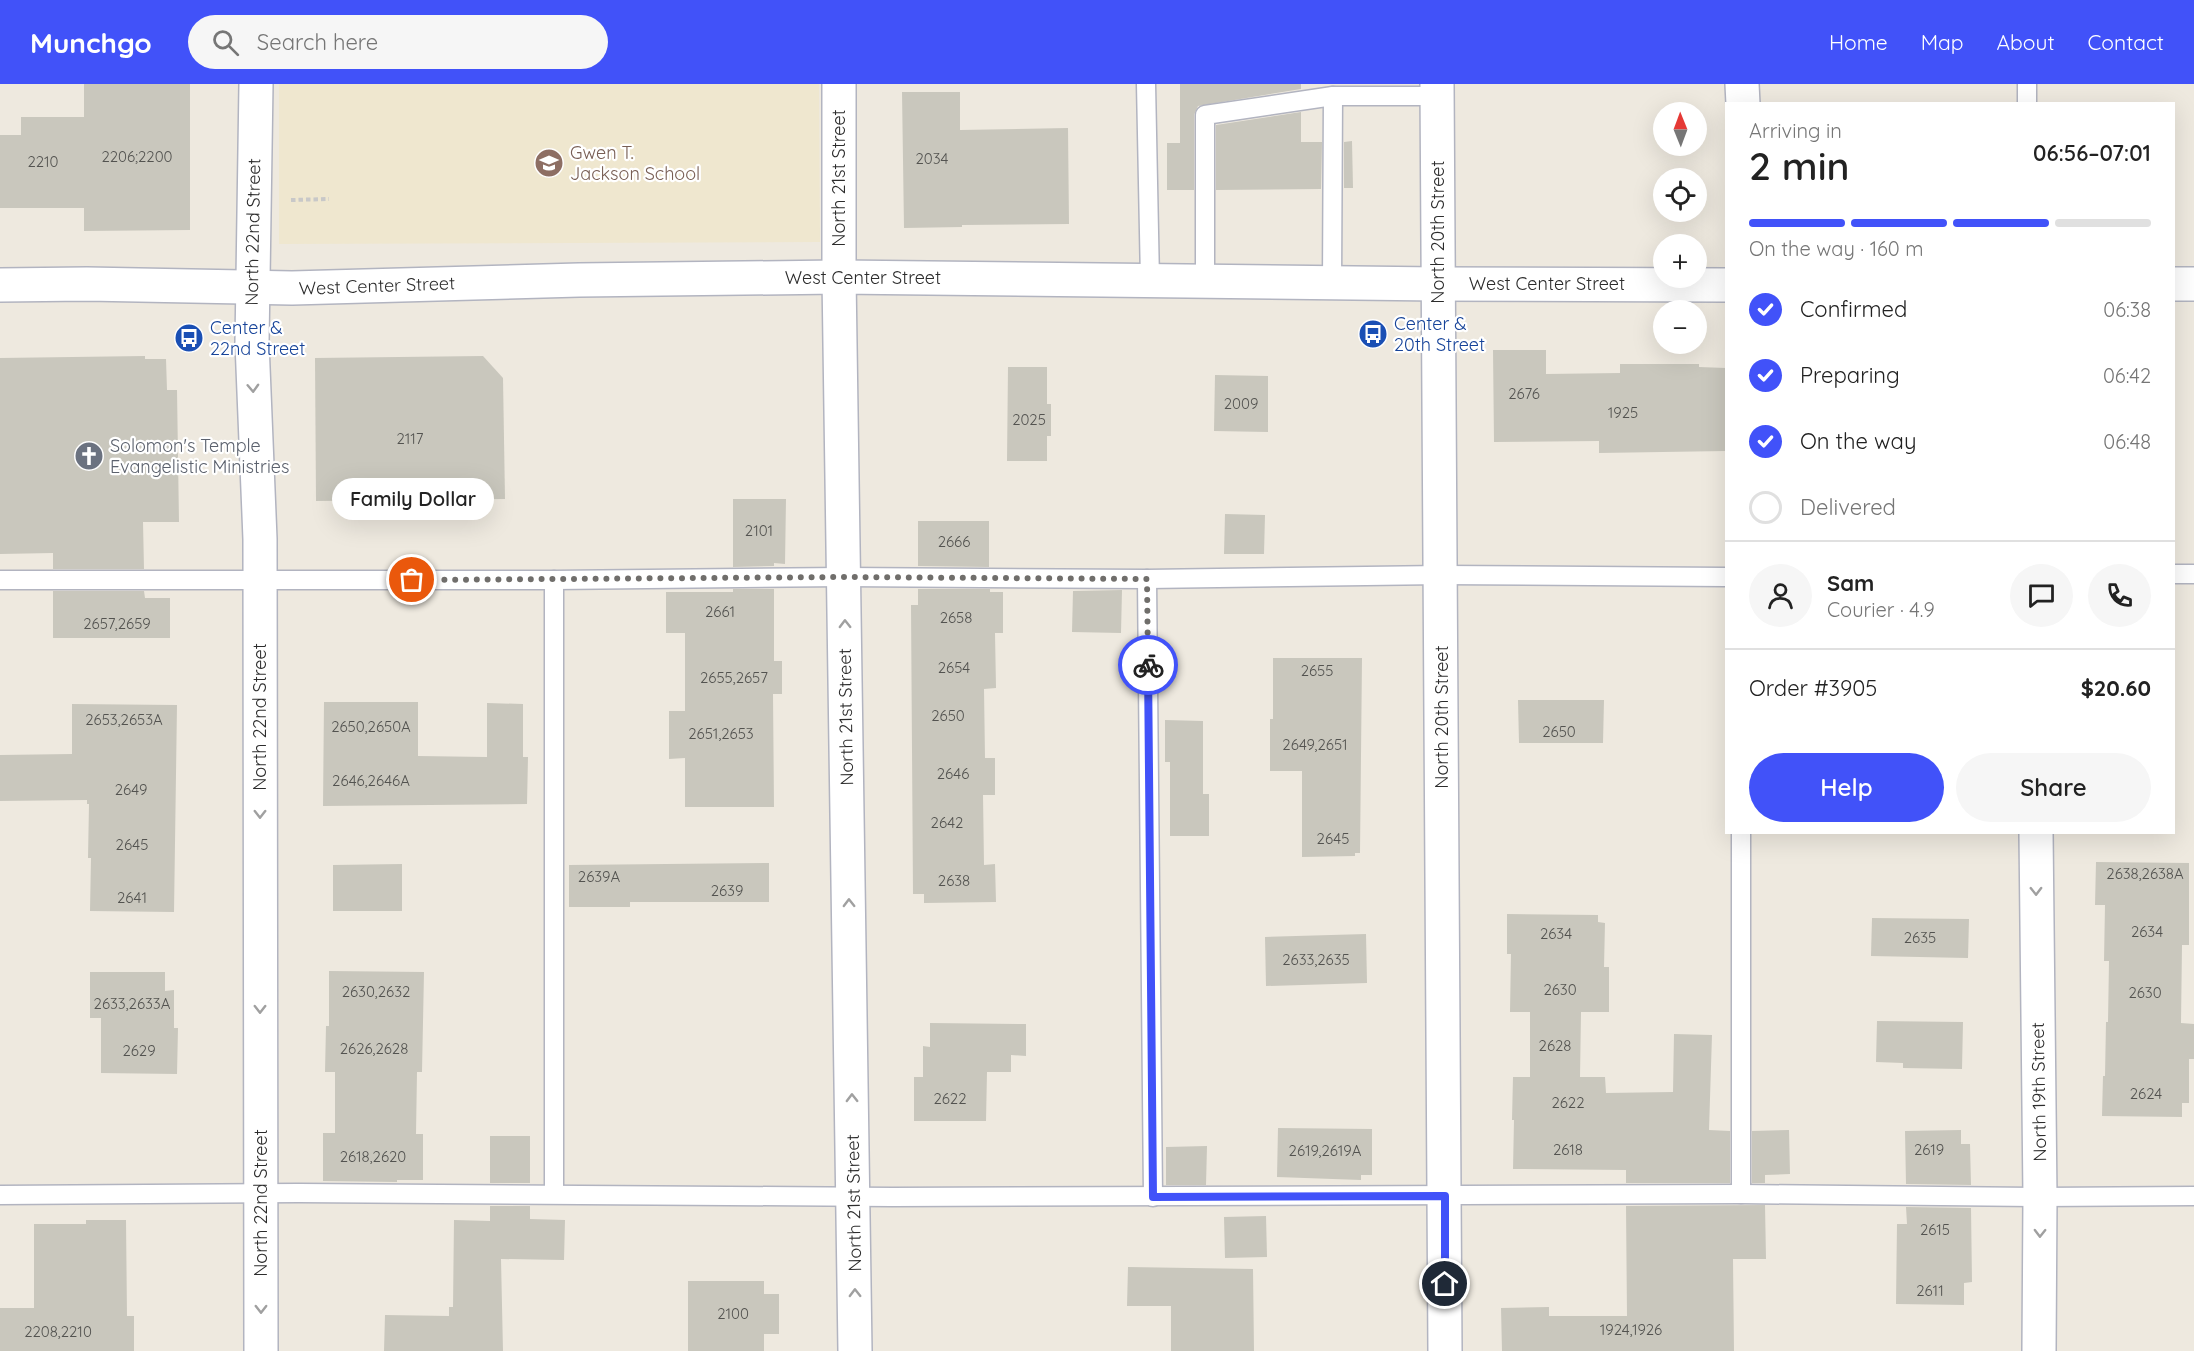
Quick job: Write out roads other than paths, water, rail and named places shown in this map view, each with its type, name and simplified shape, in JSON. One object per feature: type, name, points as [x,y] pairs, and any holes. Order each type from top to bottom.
[{"type":"street","name":"North 22nd Street","points":[[256,84],[252,343],[260,579],[261,1351]]},
{"type":"street","name":"North 21st Street","points":[[839,84],[839,277],[855,1351]]},
{"type":"street","points":[[1742,84],[1743,102]]},
{"type":"street","name":"North 20th Street","points":[[1437,90],[1442,575],[1445,1351]]},
{"type":"street","name":"West Center Street","points":[[0,285],[292,288],[579,279],[839,277],[1725,285]]},
{"type":"street","points":[[2175,284],[2194,284]]},
{"type":"street","name":"North 19th Street","points":[[2036,834],[2040,1197],[2039,1351]]},
{"type":"lane","points":[[1146,84],[1150,281]]},
{"type":"lane","points":[[2027,84],[2027,102]]},
{"type":"lane","points":[[1204,281],[1204,115],[1333,96],[1437,90]]},
{"type":"lane","points":[[1332,283],[1333,96]]},
{"type":"lane","points":[[2175,574],[2194,574]]},
{"type":"lane","points":[[0,580],[554,580],[844,577],[1147,579],[1442,575],[1725,577]]},
{"type":"lane","points":[[1147,579],[1153,1197]]},
{"type":"lane","points":[[554,580],[554,1194]]},
{"type":"lane","points":[[1741,834],[1741,1194]]},
{"type":"lane","points":[[0,1195],[261,1193],[1153,1197],[1741,1194],[2194,1196]]},
{"type":"place","name":"Gwen T. Jackson School","points":[[549,163]]},
{"type":"place","name":"Center & 20th Street","points":[[1373,334]]},
{"type":"place","name":"Center & 22nd Street","points":[[189,338]]},
{"type":"place","name":"Solomon's Temple Evangelistic Ministries","points":[[89,456]]},
{"type":"place","name":"Family Dollar","points":[[412,580]]}]
